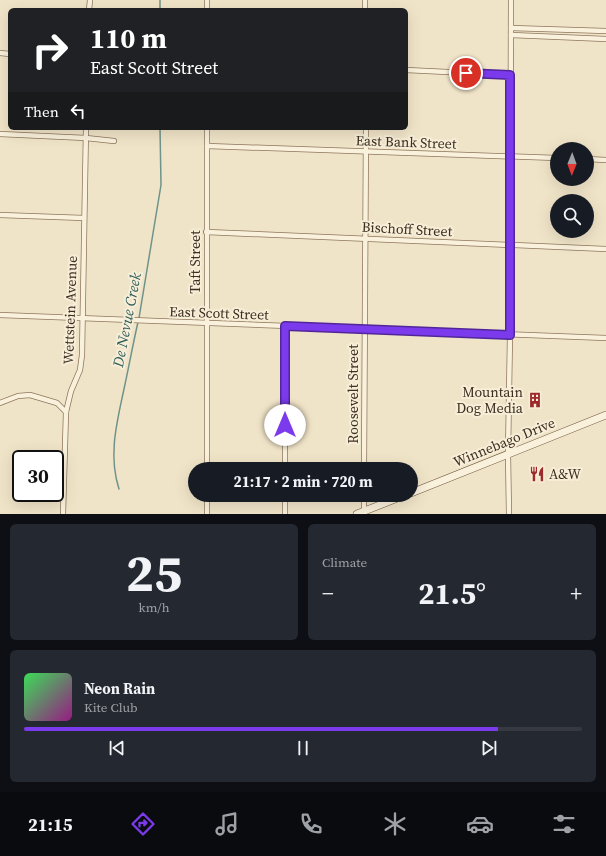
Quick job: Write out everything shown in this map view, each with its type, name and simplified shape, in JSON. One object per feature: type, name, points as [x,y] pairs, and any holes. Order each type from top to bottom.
[{"type":"main road","name":"Winnebago Drive","points":[[418,489],[606,415]]},
{"type":"main road","points":[[357,514],[387,502]]},
{"type":"street","points":[[509,514],[508,454],[510,335],[511,0]]},
{"type":"street","points":[[511,28],[606,31]]},
{"type":"street","points":[[511,35],[606,39]]},
{"type":"street","points":[[408,70],[510,75]]},
{"type":"street","name":"Wettstein Avenue","points":[[63,514],[66,412],[71,391],[81,364],[86,130]]},
{"type":"street","name":"Taft Street","points":[[207,130],[207,462]]},
{"type":"street","name":"Roosevelt Street","points":[[364,462],[366,130]]},
{"type":"street","points":[[0,134],[86,138],[114,141]]},
{"type":"street","name":"East Bank Street","points":[[207,146],[550,158]]},
{"type":"street","points":[[594,159],[606,160]]},
{"type":"street","points":[[0,215],[84,218]]},
{"type":"street","name":"Bischoff Street","points":[[206,232],[606,249]]},
{"type":"street","name":"East Scott Street","points":[[0,315],[606,338]]},
{"type":"street","points":[[285,326],[285,462]]},
{"type":"street","points":[[0,403],[18,396],[30,395],[57,403],[66,412]]},
{"type":"street","points":[[207,502],[207,514]]},
{"type":"street","points":[[285,502],[285,514]]},
{"type":"street","points":[[364,502],[364,511]]},
{"type":"waterway","name":"De Nevue Creek","points":[[160,0],[160,8]]},
{"type":"waterway","name":"De Nevue Creek","points":[[139,318],[161,185],[160,130]]},
{"type":"waterway","name":"De Nevue Creek","points":[[119,489],[114,464],[115,439],[138,322]]},
{"type":"place","name":"Mountain Dog Media","points":[[535,400]]},
{"type":"place","name":"A&W","points":[[537,474]]},
{"type":"route","points":[[285,425],[285,326],[510,335],[510,75],[466,73]]}]
